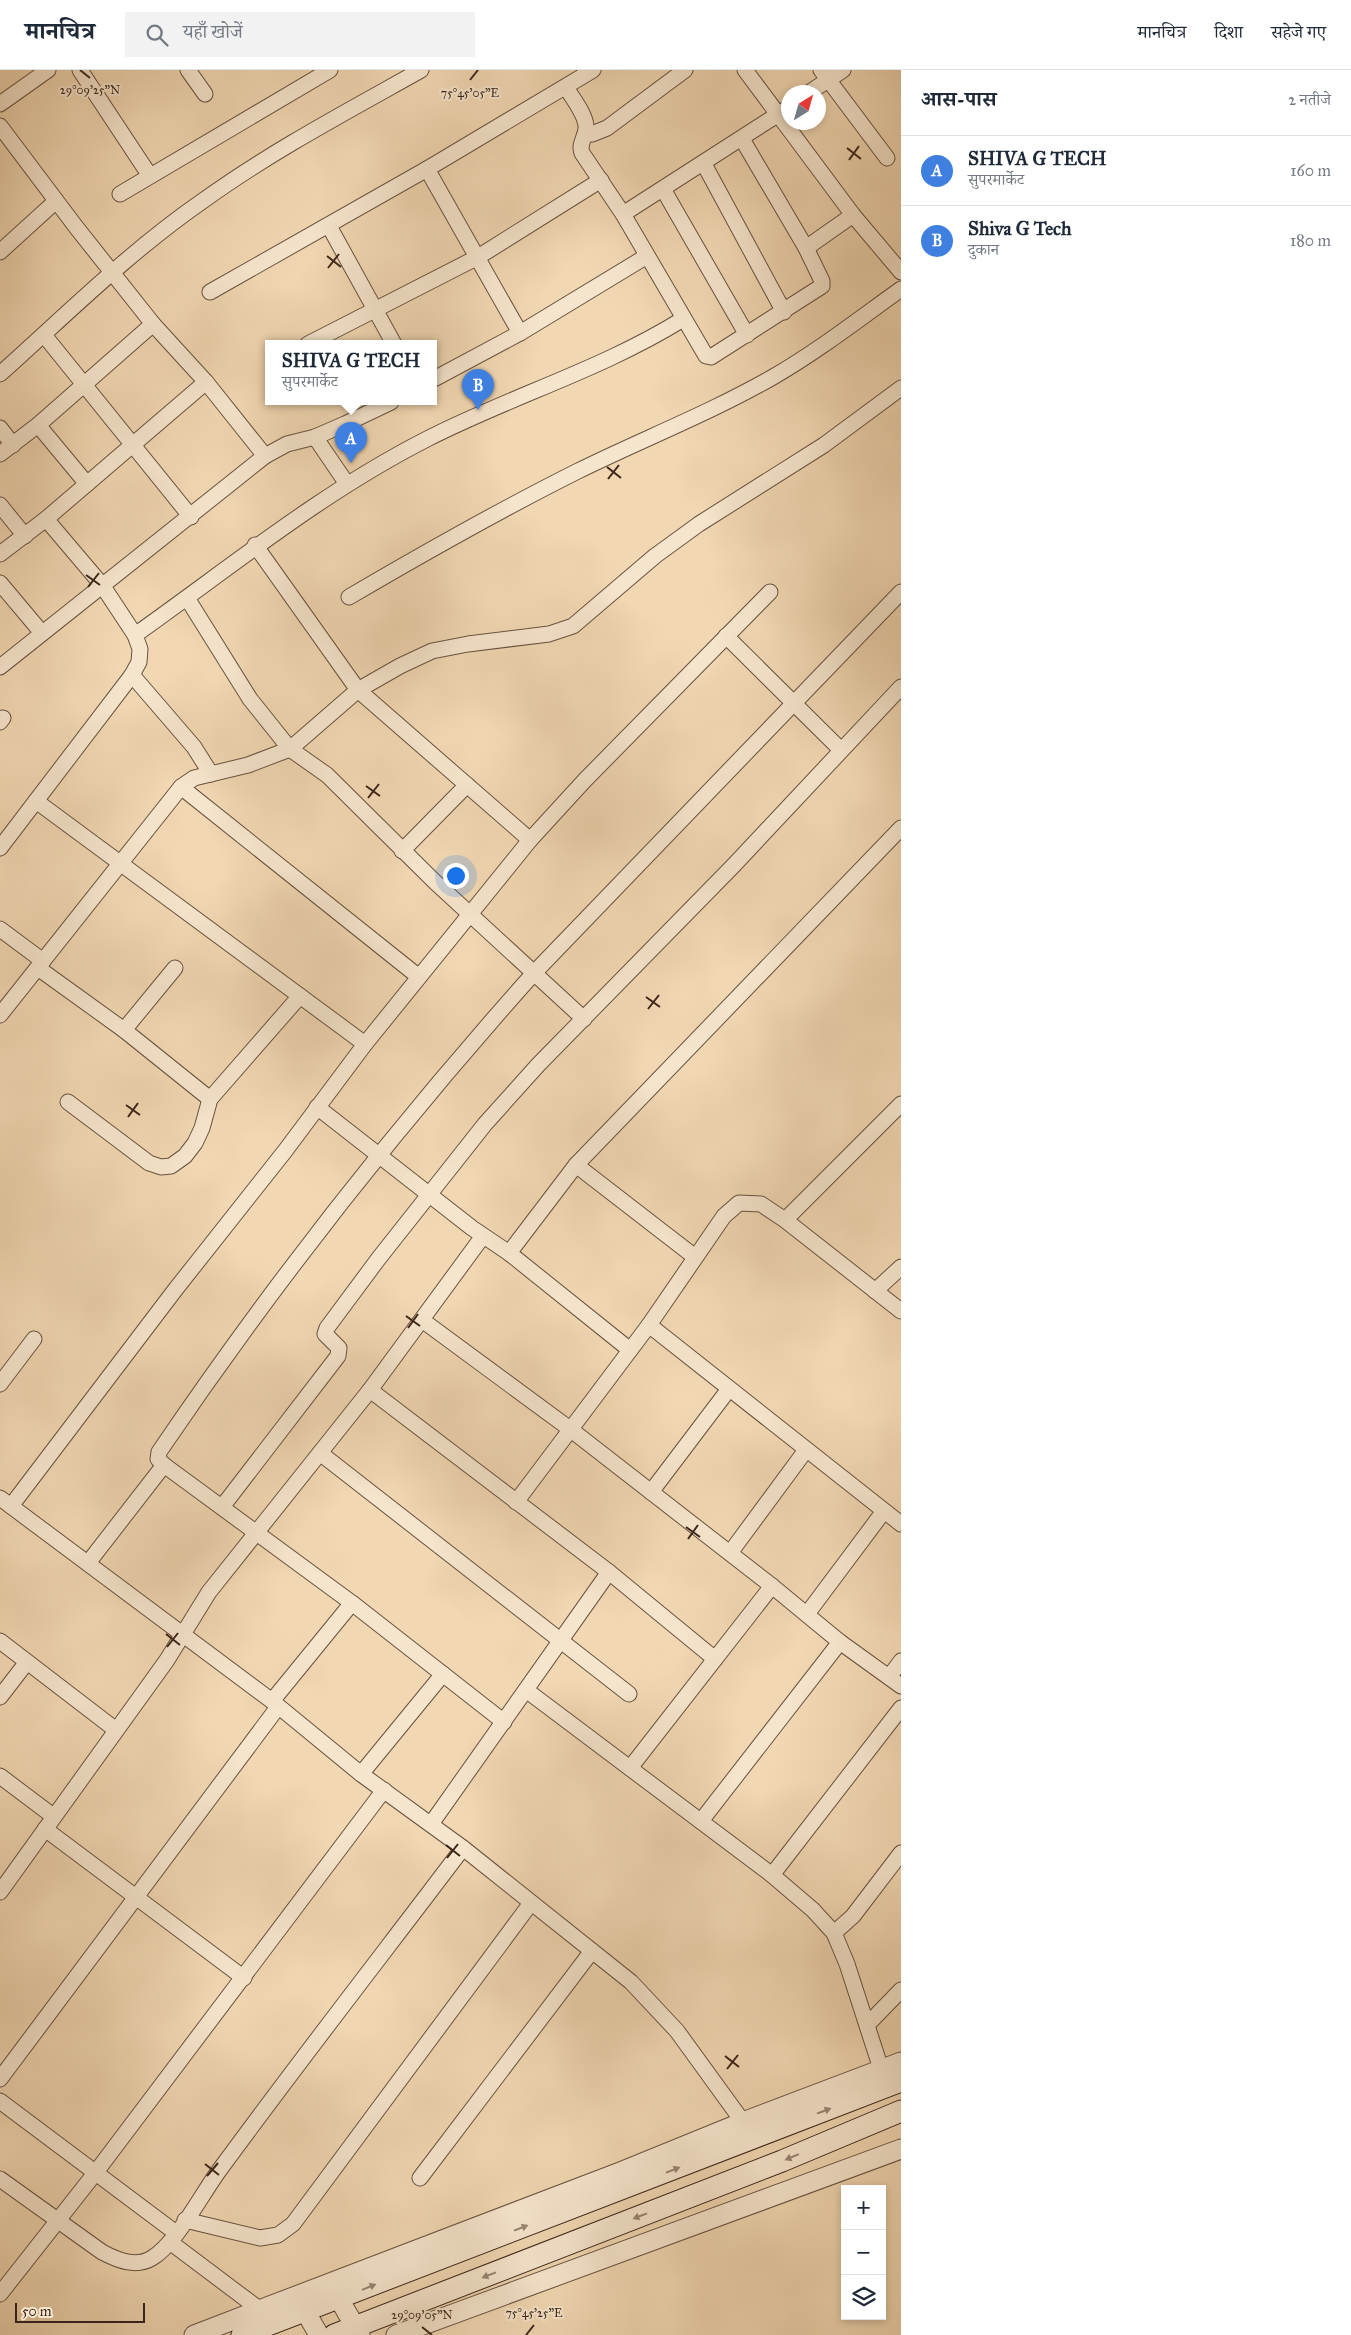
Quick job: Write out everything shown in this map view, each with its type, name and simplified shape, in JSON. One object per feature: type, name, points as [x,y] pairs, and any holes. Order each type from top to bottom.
[{"type":"main road","points":[[242,2335],[339,2299],[890,2079]]},
{"type":"main road","points":[[334,2335],[357,2331],[782,2162],[901,2111]]},
{"type":"street","points":[[0,104],[48,70]]},
{"type":"street","points":[[80,70],[150,176]]},
{"type":"street","points":[[188,70],[205,94]]},
{"type":"street","points":[[120,194],[330,70]]},
{"type":"street","points":[[0,374],[112,272],[203,200],[250,168],[421,70]]},
{"type":"street","points":[[210,292],[427,169],[569,79],[593,70]]},
{"type":"street","points":[[586,134],[599,132],[607,128],[685,70]]},
{"type":"street","points":[[745,70],[781,110]]},
{"type":"street","points":[[816,85],[824,75],[843,70]]},
{"type":"street","points":[[824,75],[887,158]]},
{"type":"street","points":[[569,79],[586,124],[586,134],[580,148],[582,153],[623,214],[706,356],[711,357],[822,286],[822,280],[806,248],[742,139]]},
{"type":"street","points":[[623,214],[781,113]]},
{"type":"street","points":[[0,126],[56,201],[153,324],[206,382],[265,456]]},
{"type":"street","points":[[795,130],[853,215],[901,272]]},
{"type":"street","points":[[704,164],[784,312]]},
{"type":"street","points":[[427,169],[520,333]]},
{"type":"street","points":[[316,340],[478,257],[601,180]]},
{"type":"street","points":[[663,189],[746,335]]},
{"type":"street","points":[[0,252],[56,201]]},
{"type":"street","points":[[806,248],[853,215]]},
{"type":"street","points":[[328,226],[392,340]]},
{"type":"street","points":[[437,377],[520,333],[647,256]]},
{"type":"street","points":[[349,597],[473,524],[580,470],[718,407],[774,376],[828,341],[901,289]]},
{"type":"street","points":[[134,635],[187,598],[255,546],[347,484],[428,438],[492,408],[610,360],[650,340],[683,319]]},
{"type":"street","points":[[0,454],[38,425],[153,324]]},
{"type":"street","points":[[44,335],[191,517]]},
{"type":"street","points":[[0,554],[46,519],[206,382]]},
{"type":"street","points":[[0,1016],[180,787],[194,778],[248,765],[290,749],[358,690],[400,666],[432,651],[468,644],[549,634],[573,626],[655,556],[699,524],[824,445],[901,388]]},
{"type":"street","points":[[0,667],[191,517],[265,456],[287,444],[315,437],[385,405]]},
{"type":"street","points":[[38,425],[87,484]]},
{"type":"street","points":[[0,428],[13,445]]},
{"type":"street","points":[[315,437],[347,484]]},
{"type":"street","points":[[0,505],[25,536]]},
{"type":"street","points":[[0,848],[132,675],[139,662],[140,648],[134,635],[102,585],[46,519]]},
{"type":"street","points":[[255,546],[358,690],[530,840]]},
{"type":"street","points":[[0,583],[42,633]]},
{"type":"street","points":[[743,2122],[677,2031],[631,1982],[463,1848],[361,1774],[275,1704],[6,1502],[365,1044],[530,840],[585,780],[770,592]]},
{"type":"street","points":[[504,1722],[352,1602],[164,1465],[158,1459],[158,1452],[218,1365],[304,1250],[450,1068],[534,973],[901,592]]},
{"type":"street","points":[[187,598],[250,699],[290,749],[327,776],[402,851],[584,1019]]},
{"type":"street","points":[[726,636],[841,750]]},
{"type":"street","points":[[132,675],[172,720],[211,774]]},
{"type":"street","points":[[222,1508],[338,1356],[339,1348],[325,1334],[327,1328],[429,1193],[485,1124],[734,865],[901,687]]},
{"type":"street","points":[[402,851],[467,785]]},
{"type":"street","points":[[180,787],[419,977]]},
{"type":"street","points":[[36,801],[365,1044]]},
{"type":"street","points":[[509,1253],[576,1165],[901,828]]},
{"type":"street","points":[[0,929],[41,965],[210,1099]]},
{"type":"street","points":[[124,1030],[175,968]]},
{"type":"street","points":[[68,1102],[149,1163],[161,1167],[171,1166],[185,1156],[195,1143],[202,1128],[210,1099],[300,996]]},
{"type":"street","points":[[785,1220],[901,1104]]},
{"type":"street","points":[[317,1107],[483,1236],[509,1253],[630,1350]]},
{"type":"street","points":[[576,1165],[695,1256]]},
{"type":"street","points":[[516,1502],[649,1325],[724,1216],[738,1203],[760,1204],[785,1220],[901,1311]]},
{"type":"street","points":[[0,1892],[184,1635],[209,1592],[370,1390],[483,1236]]},
{"type":"street","points":[[876,1291],[901,1267]]},
{"type":"street","points":[[422,1320],[570,1429],[772,1586],[840,1642],[895,1682],[901,1661]]},
{"type":"street","points":[[649,1325],[901,1524]]},
{"type":"street","points":[[0,1384],[34,1339]]},
{"type":"street","points":[[652,1492],[728,1389]]},
{"type":"street","points":[[370,1390],[608,1572],[715,1659]]},
{"type":"street","points":[[730,1553],[806,1450]]},
{"type":"street","points":[[320,1453],[629,1694]]},
{"type":"street","points":[[88,1562],[164,1465]]},
{"type":"street","points":[[807,1614],[884,1511]]},
{"type":"street","points":[[431,1824],[608,1572]]},
{"type":"street","points":[[630,1768],[772,1586]]},
{"type":"street","points":[[0,2079],[136,1899],[275,1704],[352,1602]]},
{"type":"street","points":[[0,1641],[116,1730]]},
{"type":"street","points":[[701,1821],[840,1642]]},
{"type":"street","points":[[0,1697],[28,1662]]},
{"type":"street","points":[[361,1774],[443,1674]]},
{"type":"street","points":[[526,1690],[772,1875],[813,1910],[834,1933],[847,1964],[867,2025],[890,2079]]},
{"type":"street","points":[[772,1875],[901,1708]]},
{"type":"street","points":[[0,1776],[136,1899],[244,1978]]},
{"type":"street","points":[[0,2294],[58,2222],[244,1978],[384,1790]]},
{"type":"street","points":[[0,2179],[58,2222],[120,2262],[136,2263],[152,2259],[173,2238],[219,2170],[463,1848]]},
{"type":"street","points":[[834,1933],[853,1916],[901,1853]]},
{"type":"street","points":[[185,2220],[260,2238],[278,2235],[293,2224],[531,1903]]},
{"type":"street","points":[[420,2178],[592,1951]]},
{"type":"street","points":[[867,2025],[901,1990]]},
{"type":"street","points":[[194,2335],[620,2172],[743,2122],[890,2079],[901,2062]]},
{"type":"street","points":[[0,2101],[96,2172],[259,2310]]},
{"type":"street","points":[[396,2335],[422,2331],[901,2149]]},
{"type":"street","points":[[339,2299],[357,2331]]},
{"type":"street","points":[[305,2311],[319,2335]]},
{"type":"place","name":"Shiva G Tech","points":[[478,410]]},
{"type":"place","name":"SHIVA G TECH","points":[[351,463]]}]
